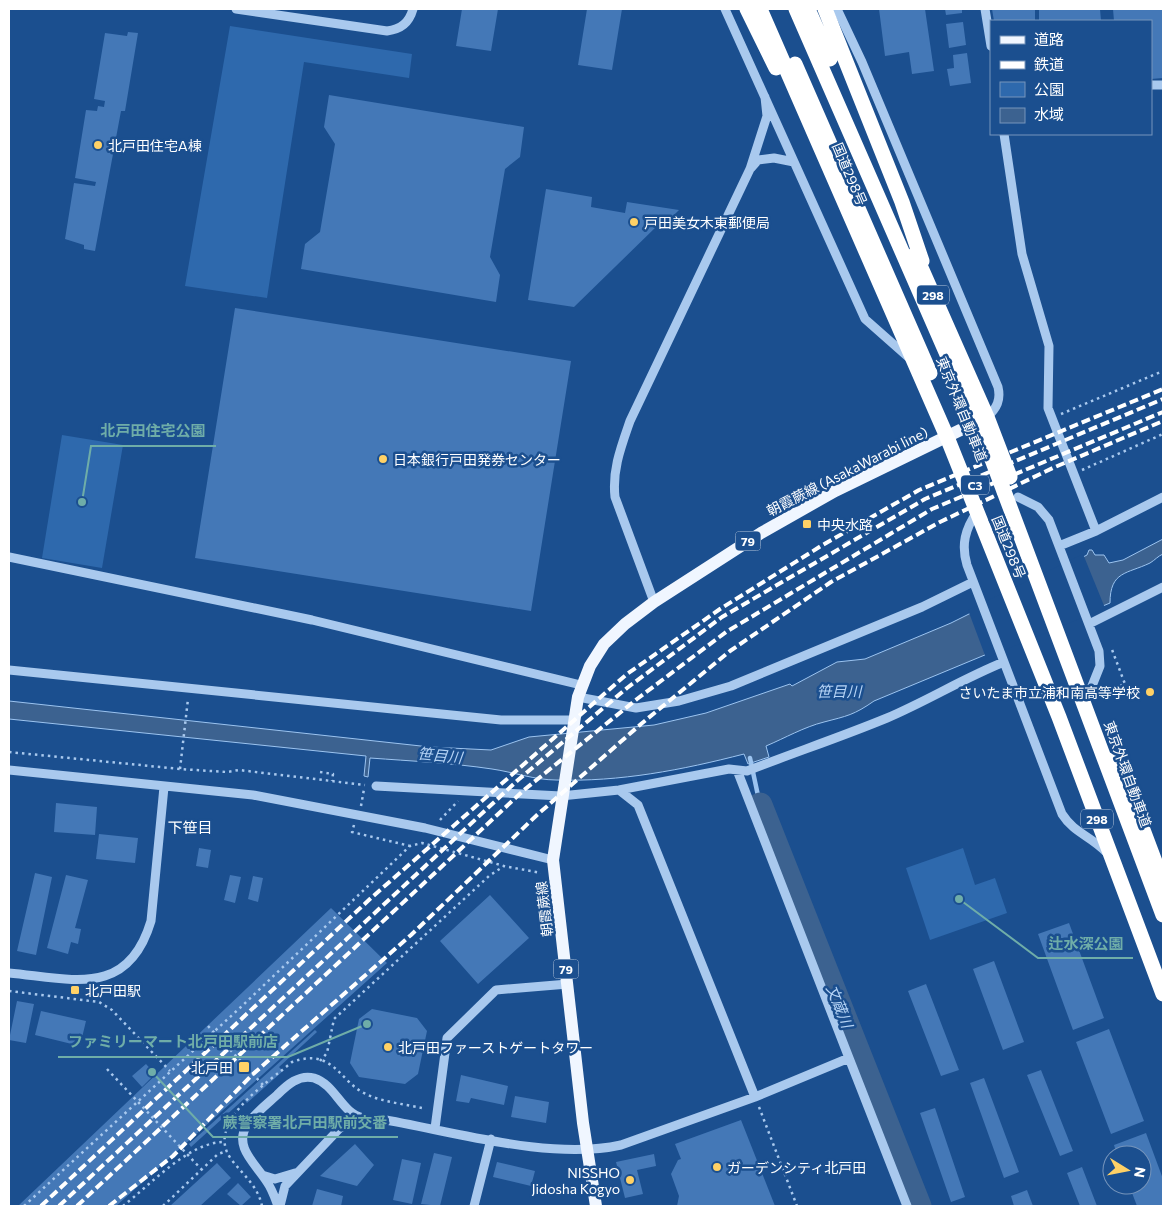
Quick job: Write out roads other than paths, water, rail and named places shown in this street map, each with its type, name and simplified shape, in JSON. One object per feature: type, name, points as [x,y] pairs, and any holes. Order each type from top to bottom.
[{"type":"highway","points":[[747,9],[786,90],[910,324]]},
{"type":"highway","name":"国道298号","points":[[760,9],[947,437],[1113,860],[1163,994]]},
{"type":"highway","name":"東京外環自動車道","points":[[770,9],[910,324],[992,525],[1163,968]]},
{"type":"highway","name":"東京外環自動車道","points":[[796,9],[987,446],[1163,914]]},
{"type":"highway","name":"国道298号","points":[[808,9],[987,417],[1065,628],[1163,883]]},
{"type":"highway","points":[[825,9],[902,202],[987,446]]},
{"type":"main road","name":"朝霞蕨線 (AsakaWarabi line)","points":[[562,792],[580,691],[604,644],[625,624],[654,602],[761,533],[826,496],[987,417]]},
{"type":"main road","name":"朝霞蕨線","points":[[562,792],[553,860],[586,1150],[596,1206]]},
{"type":"street","points":[[236,9],[387,31],[403,26],[411,18],[413,9]]},
{"type":"street","points":[[725,9],[865,319],[914,362]]},
{"type":"street","points":[[837,9],[998,387],[1000,395],[998,404],[987,417]]},
{"type":"street","points":[[985,9],[990,40]]},
{"type":"street","points":[[816,26],[834,39],[854,46]]},
{"type":"street","points":[[654,602],[615,497],[614,480],[618,457],[630,421],[750,169],[767,116],[765,97]]},
{"type":"street","points":[[1004,135],[1022,254],[1048,346],[1048,408],[1096,531]]},
{"type":"street","points":[[750,169],[758,160],[774,158],[794,162]]},
{"type":"street","points":[[1018,497],[1038,507],[1049,520],[1088,621],[1099,651],[1100,666],[1090,691]]},
{"type":"street","points":[[1059,546],[1096,531],[1163,497]]},
{"type":"street","points":[[977,512],[968,524],[963,552],[1062,814],[1070,827],[1099,845],[1113,860]]},
{"type":"street","points":[[9,557],[312,620],[580,691],[636,708],[679,701],[731,686],[922,607],[973,582]]},
{"type":"street","points":[[1088,621],[1163,586]]},
{"type":"street","points":[[376,786],[468,791],[562,792],[619,790],[729,769],[747,771],[886,718],[1003,658]]},
{"type":"street","points":[[9,670],[501,720],[574,725]]},
{"type":"street","points":[[9,770],[253,795],[425,828],[553,860]]},
{"type":"street","points":[[737,770],[907,1206]]},
{"type":"street","points":[[9,973],[76,980],[102,978],[124,967],[136,956],[146,939],[152,914],[164,787]]},
{"type":"street","points":[[619,790],[638,806],[755,1097]]},
{"type":"street","points":[[435,1128],[447,1038],[496,990],[568,984]]},
{"type":"street","points":[[279,1206],[285,1186],[299,1169],[345,1124],[368,1119],[380,1119],[560,1150],[586,1150],[621,1145],[755,1097],[849,1058]]},
{"type":"street","points":[[279,1206],[262,1175],[245,1151],[243,1144],[244,1130],[252,1118],[292,1082],[311,1078],[318,1080],[350,1114],[368,1119]]},
{"type":"street","points":[[474,1206],[491,1139]]},
{"type":"street","points":[[262,1175],[270,1179],[281,1179],[299,1169]]},
{"type":"water","name":"笹目川","points":[[1163,539],[1163,554],[1150,563],[1127,572],[1117,579],[1113,585],[1110,603],[874,701],[850,714],[795,733],[766,746],[769,757],[748,764],[744,754],[651,774],[604,779],[556,780],[540,779],[477,767],[370,758],[368,777],[364,776],[366,756],[9,719],[9,701],[430,747],[491,750],[529,737],[654,725],[706,713],[790,684],[792,686],[837,662],[865,659],[951,623],[1087,555],[1089,550],[1092,550],[1095,555],[1104,555],[1109,563],[1123,560]]},
{"type":"waterway","points":[[750,758],[760,805]]},
{"type":"waterway","name":"文蔵川","points":[[760,805],[919,1206]]},
{"type":"railway","points":[[41,1206],[371,898],[627,674],[720,609],[821,546],[919,490],[1163,389]]},
{"type":"railway","points":[[59,1206],[518,780],[627,688],[722,617],[925,499],[1163,399]]},
{"type":"railway","points":[[77,1206],[524,790],[637,699],[726,632],[932,509],[1163,412]]},
{"type":"railway","points":[[109,1206],[173,1156],[252,1075],[411,935],[537,815],[641,724],[730,651],[831,582],[940,522],[1055,467],[1163,421]]},
{"type":"place","name":"北戸田住宅A棟","points":[[98,145]]},
{"type":"place","name":"戸田美女木東郵便局","points":[[634,222]]},
{"type":"place","name":"日本銀行戸田発券センター","points":[[383,459]]},
{"type":"place","name":"北戸田住宅公園","points":[[82,502]]},
{"type":"place","name":"中央水路","points":[[807,524]]},
{"type":"place","name":"さいたま市立浦和南高等学校","points":[[1150,692]]},
{"type":"place","name":"辻水深公園","points":[[959,899]]},
{"type":"place","name":"北戸田駅","points":[[75,990]]},
{"type":"place","name":"ファミリーマート北戸田駅前店","points":[[367,1024]]},
{"type":"place","name":"北戸田ファーストゲートタワー","points":[[388,1047]]},
{"type":"place","name":"北戸田","points":[[244,1067]]},
{"type":"place","name":"蕨警察署北戸田駅前交番","points":[[152,1072]]},
{"type":"place","name":"ガーデンシティ北戸田","points":[[717,1167]]},
{"type":"place","name":"NISSHO Jidosha Kogyo","points":[[630,1180]]},
{"type":"district","name":"下笹目","points":[[190,827]]}]
